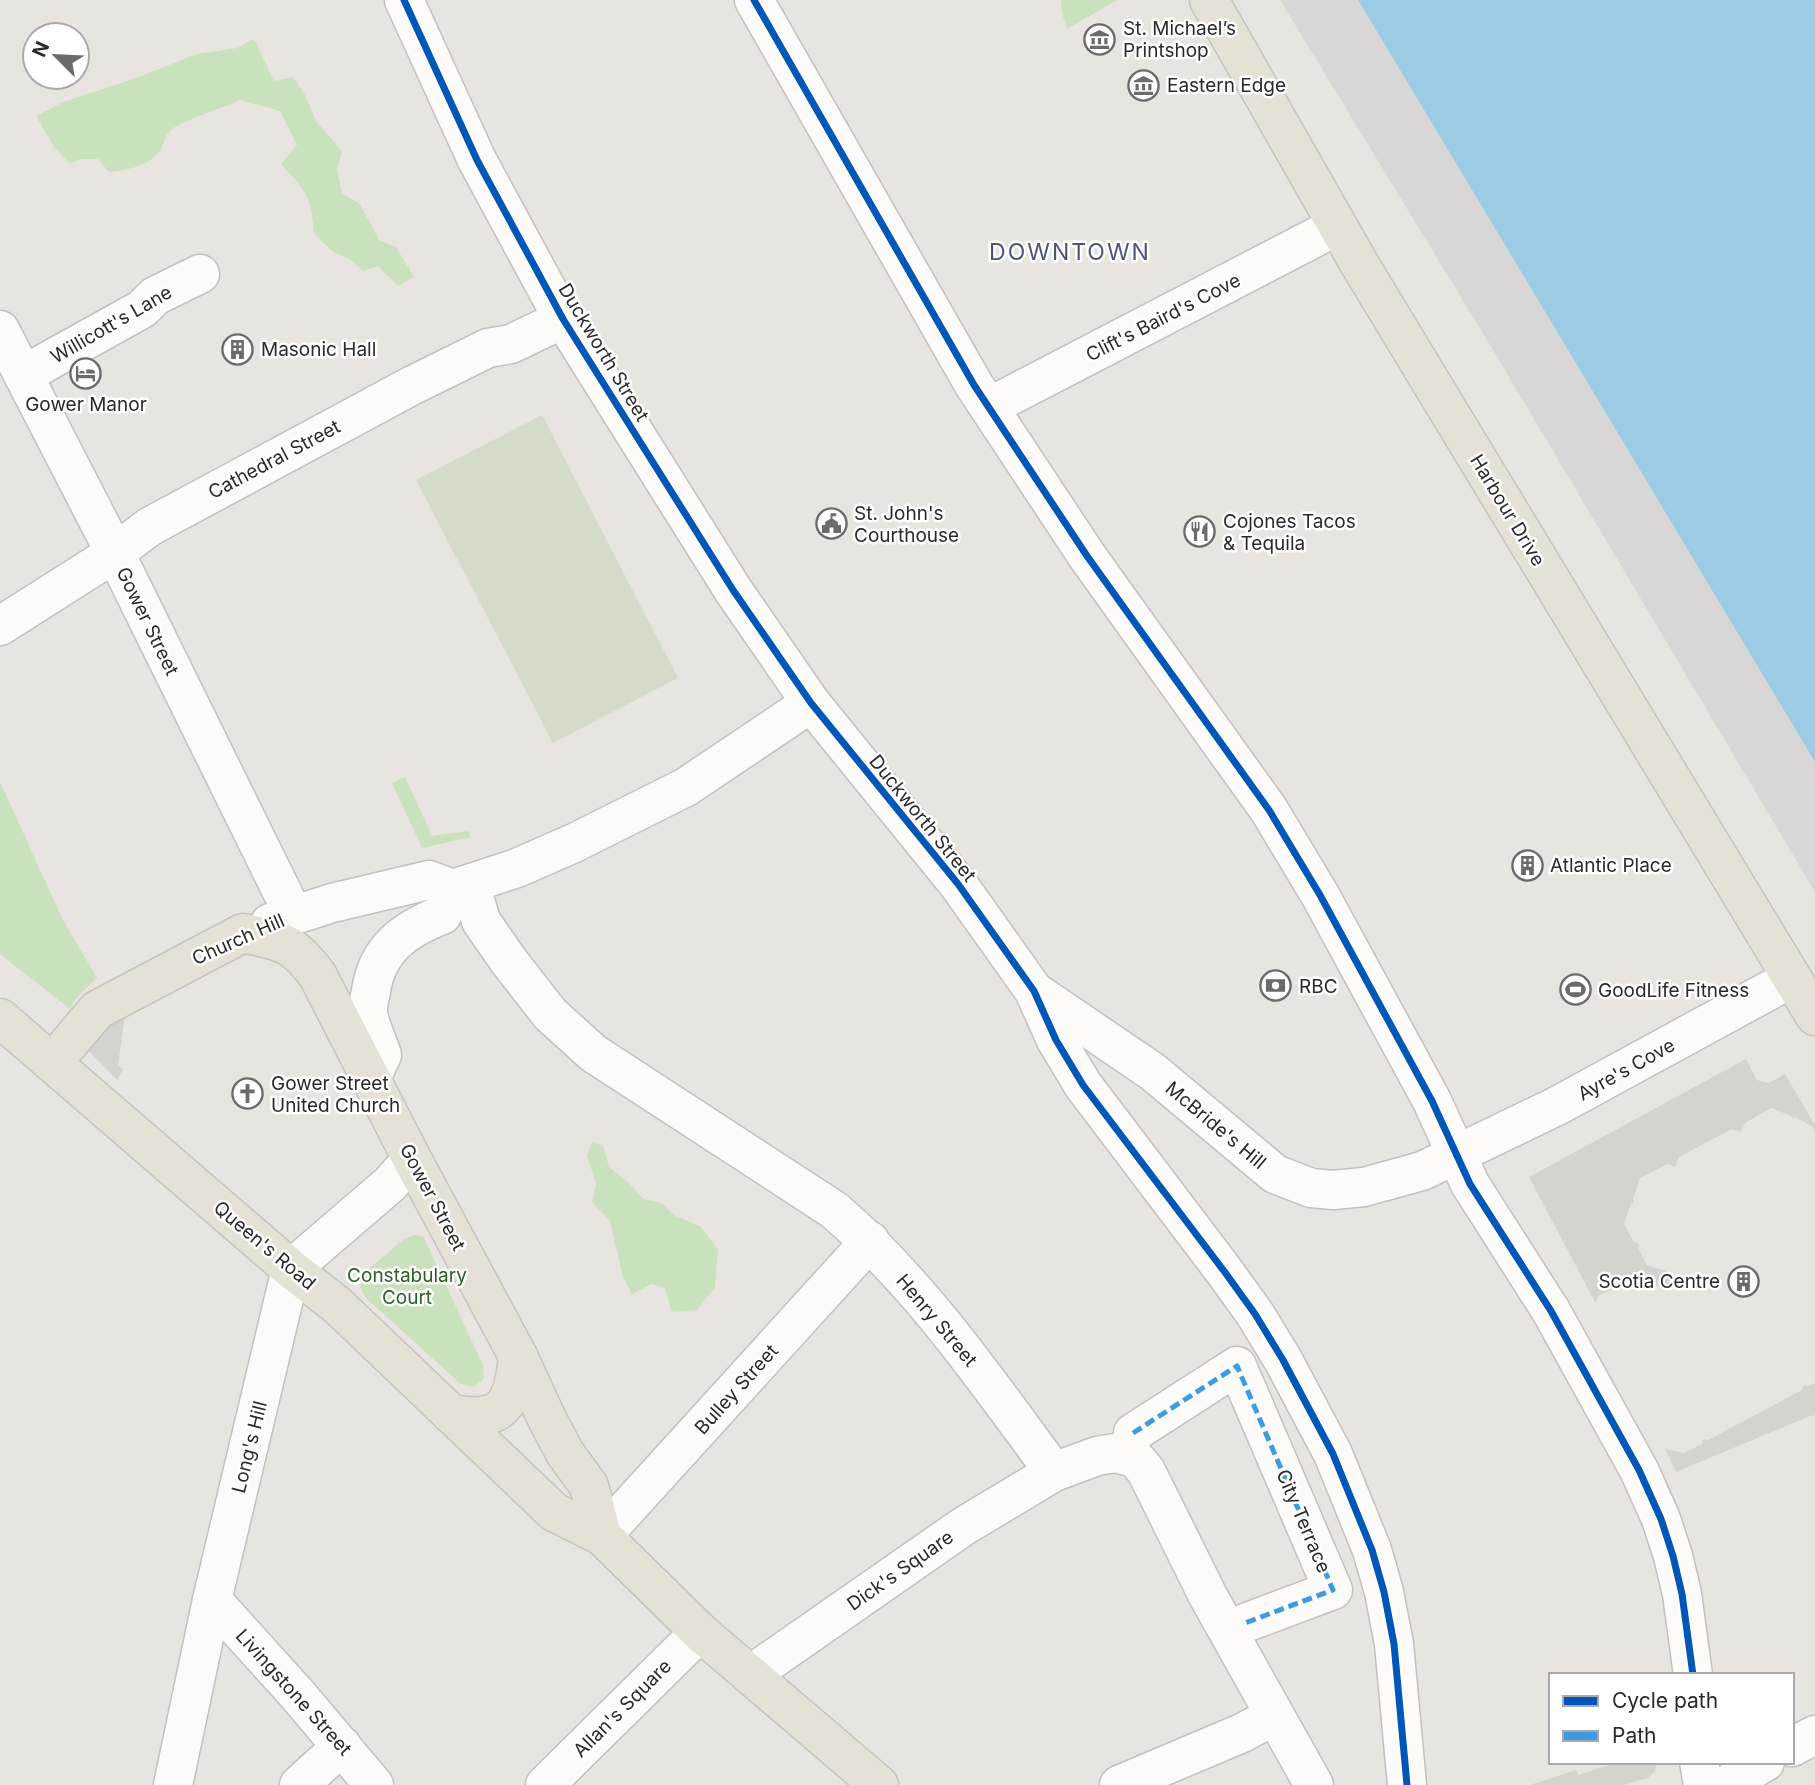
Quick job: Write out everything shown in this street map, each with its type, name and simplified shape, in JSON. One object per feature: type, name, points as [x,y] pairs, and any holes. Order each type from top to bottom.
[{"type":"main road","name":"Harbour Drive","points":[[1209,0],[1337,226],[1815,1016]]},
{"type":"main road","name":"Gower Street","points":[[243,933],[282,942],[302,954],[318,976],[518,1356],[565,1453],[589,1486],[602,1536]]},
{"type":"main road","name":"Church Hill","points":[[52,1062],[97,1010],[243,933]]},
{"type":"main road","name":"Queen's Road","points":[[0,1018],[291,1269],[337,1305],[554,1512],[602,1536]]},
{"type":"main road","points":[[451,1414],[473,1418],[488,1417],[501,1409],[511,1392],[518,1356]]},
{"type":"main road","points":[[602,1536],[700,1632],[878,1785]]},
{"type":"street","name":"Duckworth Street","points":[[404,0],[477,160],[563,319],[733,590],[811,703],[957,884],[1034,991],[1056,1040],[1083,1085],[1255,1314],[1283,1360],[1333,1454],[1372,1550],[1384,1592],[1394,1644],[1407,1785]]},
{"type":"street","points":[[754,0],[946,338],[989,407],[1087,556],[1269,810],[1327,907],[1432,1101],[1470,1184],[1551,1311],[1639,1470],[1661,1518],[1673,1556],[1682,1594],[1693,1673]]},
{"type":"street","name":"Clift's Baird's Cove","points":[[989,407],[1337,226]]},
{"type":"street","name":"Willicott's Lane","points":[[23,375],[142,309],[159,293],[200,274]]},
{"type":"street","name":"Cathedral Street","points":[[0,626],[115,553],[149,527],[331,428],[488,348],[511,344],[563,319]]},
{"type":"street","name":"Gower Street","points":[[0,330],[115,553],[293,914]]},
{"type":"street","points":[[371,1078],[382,1055],[368,1012],[372,985],[379,963],[400,937],[416,925],[442,915],[462,887],[574,844],[686,787],[811,703]]},
{"type":"street","name":"Church Hill","points":[[243,933],[293,914],[429,880],[462,887]]},
{"type":"street","name":"Henry Street","points":[[462,887],[508,960],[550,1014],[593,1053],[834,1210],[870,1241],[974,1364],[1054,1472]]},
{"type":"street","name":"Ayre's Cove","points":[[1457,1155],[1557,1106],[1792,978]]},
{"type":"street","name":"McBride's Hill","points":[[1034,991],[1153,1072],[1255,1159],[1275,1174],[1294,1182],[1311,1188],[1333,1190],[1364,1188],[1404,1178],[1457,1155]]},
{"type":"street","points":[[291,1269],[390,1184],[412,1159]]},
{"type":"street","name":"Bulley Street","points":[[602,1536],[870,1241]]},
{"type":"street","name":"Long's Hill","points":[[173,1785],[212,1600],[291,1269]]},
{"type":"street","name":"City Terrace","points":[[1133,1433],[1237,1366],[1333,1590],[1245,1623]]},
{"type":"street","points":[[1054,1472],[1097,1456],[1115,1453],[1135,1458],[1146,1471],[1208,1596],[1314,1785]]},
{"type":"street","name":"Dick's Square","points":[[750,1675],[964,1526],[1054,1472]]},
{"type":"street","name":"Livingstone Street","points":[[212,1600],[374,1785]]},
{"type":"street","name":"Allan's Square","points":[[545,1785],[700,1632]]},
{"type":"street","points":[[1119,1785],[1242,1733],[1274,1716]]},
{"type":"street","points":[[1794,1746],[1815,1735]]},
{"type":"street","points":[[299,1785],[342,1746]]},
{"type":"street","points":[[1699,1764],[1703,1785]]},
{"type":"street","points":[[1726,1785],[1762,1764]]},
{"type":"shaded area","points":[[1280,0],[1358,0],[1815,762],[1815,892],[1487,340]]},
{"type":"shaded area","points":[[125,1015],[118,1065],[123,1070],[117,1080],[86,1048],[88,1036]]},
{"type":"shaded area","points":[[1746,1059],[1757,1080],[1769,1083],[1785,1074],[1815,1125],[1815,1131],[1812,1126],[1795,1117],[1792,1119],[1791,1116],[1771,1108],[1745,1123],[1741,1132],[1732,1129],[1679,1157],[1675,1167],[1667,1164],[1640,1178],[1634,1202],[1624,1224],[1634,1242],[1639,1244],[1638,1248],[1647,1265],[1673,1273],[1668,1289],[1633,1278],[1622,1287],[1598,1296],[1596,1304],[1529,1177]]},
{"type":"shaded area","points":[[1815,1383],[1815,1414],[1676,1472],[1665,1449],[1684,1453],[1702,1444],[1703,1439],[1708,1440],[1802,1390],[1804,1385]]},
{"type":"shaded area","points":[[1613,1764],[1657,1764],[1655,1771],[1648,1778],[1624,1785],[1530,1785],[1576,1770],[1578,1775]]},
{"type":"green space","points":[[1061,0],[1117,0],[1067,29]]},
{"type":"green space","points":[[254,39],[274,81],[293,77],[305,95],[316,121],[342,151],[337,170],[342,193],[360,204],[379,240],[396,247],[414,277],[398,286],[378,266],[363,271],[348,258],[332,251],[314,234],[306,195],[281,164],[297,145],[280,111],[240,100],[174,128],[167,134],[159,152],[148,161],[136,167],[109,172],[98,159],[80,159],[70,164],[54,147],[36,116],[63,102],[197,54],[237,48]]},
{"type":"green space","points":[[542,415],[678,678],[553,743],[416,480]]},
{"type":"green space","points":[[405,777],[432,836],[468,831],[471,837],[422,848],[392,783]]},
{"type":"green space","points":[[0,782],[62,918],[97,978],[75,999],[70,1009],[0,954]]},
{"type":"green space","points":[[592,1142],[603,1145],[609,1167],[643,1199],[662,1203],[674,1215],[701,1227],[718,1250],[715,1287],[697,1310],[672,1312],[665,1288],[652,1284],[632,1294],[623,1277],[610,1221],[592,1202],[596,1184],[587,1155]]},
{"type":"green space","name":"Constabulary Court","points":[[414,1235],[423,1236],[483,1365],[484,1379],[473,1387],[461,1384],[366,1298],[360,1287],[364,1273],[403,1240]]},
{"type":"water","points":[[1358,0],[1815,0],[1815,762]]},
{"type":"marked path","points":[[1133,1433],[1237,1366],[1333,1590],[1245,1623]]},
{"type":"cycle path","points":[[404,0],[477,160],[563,319],[733,590],[811,703],[958,884],[1034,991],[1056,1040],[1083,1085],[1224,1271],[1283,1360],[1333,1454],[1372,1550],[1384,1592],[1394,1644],[1407,1785]]},
{"type":"cycle path","points":[[754,0],[974,385],[1087,556],[1269,810],[1320,895],[1432,1101],[1470,1184],[1551,1311],[1639,1470],[1661,1519],[1673,1556],[1682,1594],[1693,1673]]},
{"type":"place","name":"St. Michael’s Printshop","points":[[1100,39]]},
{"type":"place","name":"Eastern Edge","points":[[1144,85]]},
{"type":"place","name":"Masonic Hall","points":[[238,349]]},
{"type":"place","name":"Gower Manor","points":[[86,373]]},
{"type":"place","name":"St. John's Courthouse","points":[[831,524]]},
{"type":"place","name":"Cojones Tacos & Tequila","points":[[1200,532]]},
{"type":"place","name":"Atlantic Place","points":[[1527,865]]},
{"type":"place","name":"RBC","points":[[1276,986]]},
{"type":"place","name":"GoodLife Fitness","points":[[1575,990]]},
{"type":"place","name":"Gower Street United Church","points":[[248,1094]]},
{"type":"place","name":"Scotia Centre","points":[[1743,1281]]},
{"type":"district","name":"DOWNTOWN","points":[[1070,252]]}]
